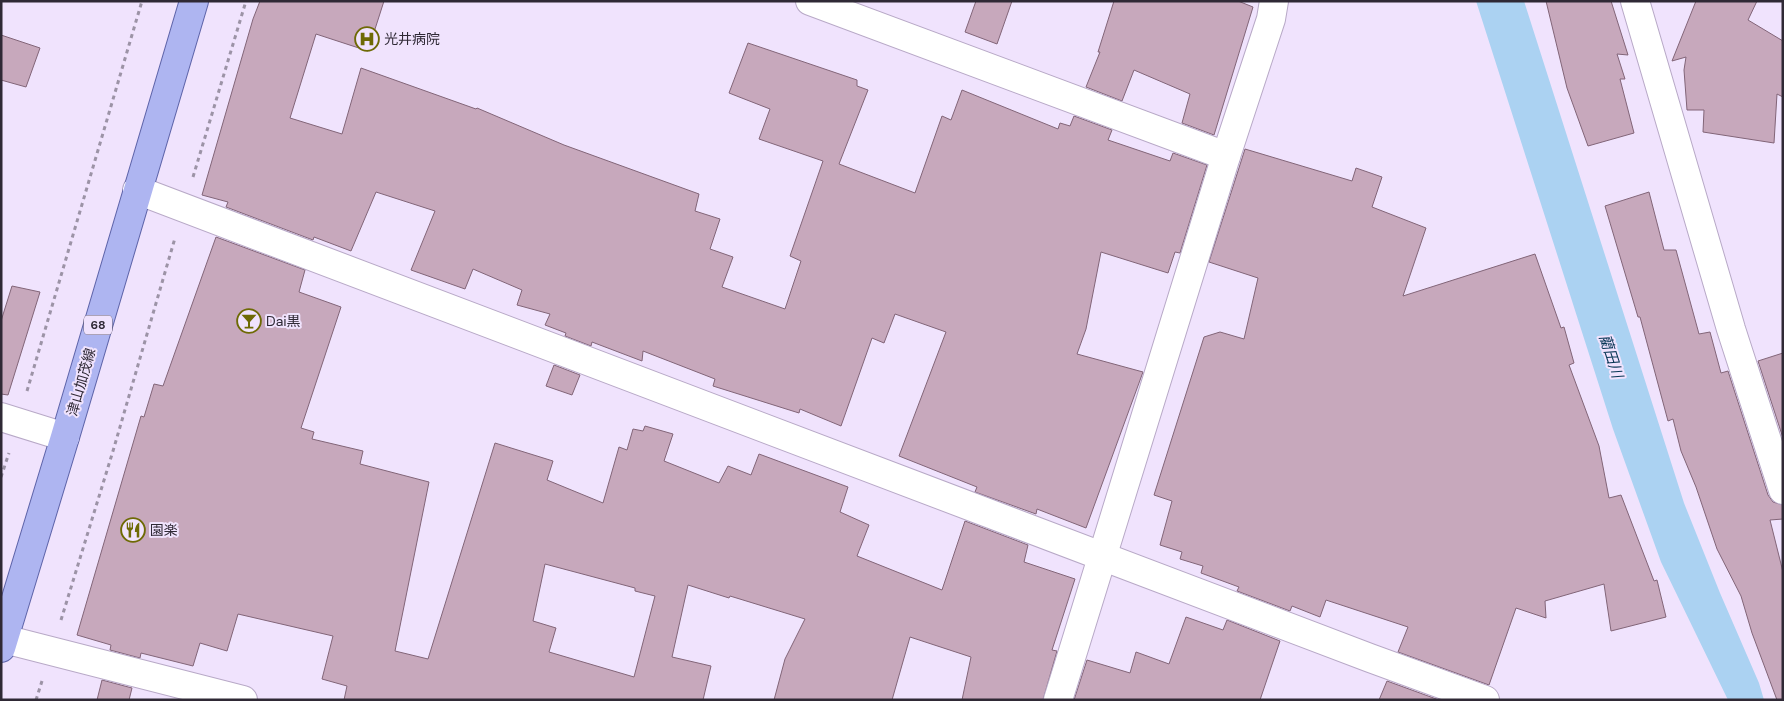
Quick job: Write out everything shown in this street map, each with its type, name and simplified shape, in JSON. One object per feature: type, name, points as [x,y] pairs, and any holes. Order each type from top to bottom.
[{"type":"main road","name":"津山加茂線","points":[[3,643],[194,1]]},
{"type":"street","points":[[810,1],[1226,156]]},
{"type":"street","points":[[1058,700],[1226,156],[1271,19],[1274,1]]},
{"type":"street","points":[[1635,1],[1731,328],[1783,490]]},
{"type":"street","points":[[137,190],[1485,700]]},
{"type":"street","points":[[10,419],[65,437]]},
{"type":"street","points":[[3,643],[51,651],[243,700]]},
{"type":"path","points":[[1,477],[10,419],[142,1]]},
{"type":"path","points":[[190,186],[246,1]]},
{"type":"path","points":[[51,651],[113,451],[176,233]]},
{"type":"water","name":"藺田川","points":[[1476,1],[1524,1],[1684,503],[1759,683],[1764,700],[1728,700],[1661,562],[1613,429]]},
{"type":"building","points":[[260,1],[384,1],[368,51],[316,34],[290,118],[342,134],[361,68],[477,108],[564,145],[699,194],[695,211],[720,219],[710,249],[733,257],[722,287],[785,309],[801,261],[790,256],[823,161],[759,139],[770,109],[729,93],[748,43],[857,80],[857,86],[868,90],[839,164],[915,193],[942,116],[951,120],[962,90],[1058,129],[1060,123],[1070,126],[1074,116],[1112,130],[1108,140],[1170,161],[1173,153],[1207,165],[1180,253],[1175,252],[1168,273],[1101,252],[1086,329],[1077,354],[1143,372],[1086,528],[1037,509],[1036,514],[975,492],[977,487],[899,456],[946,332],[895,314],[884,343],[872,338],[841,426],[800,409],[799,413],[713,386],[715,379],[643,351],[642,361],[592,342],[591,346],[565,336],[566,333],[545,325],[550,314],[517,305],[522,290],[473,269],[465,289],[411,270],[435,211],[376,192],[351,251],[314,237],[313,240],[226,207],[228,202],[202,195],[253,19]]},
{"type":"building","points":[[976,1],[1012,1],[997,44],[965,32]]},
{"type":"building","points":[[1114,1],[1238,1],[1253,7],[1214,135],[1182,123],[1190,94],[1134,70],[1122,101],[1086,87],[1100,52],[1098,52]]},
{"type":"building","points":[[1546,1],[1611,1],[1628,55],[1617,54],[1625,79],[1620,79],[1634,133],[1588,146],[1567,88]]},
{"type":"building","points":[[1696,1],[1757,1],[1748,20],[1783,41],[1783,97],[1777,94],[1774,143],[1703,132],[1704,110],[1687,110],[1684,70],[1686,57],[1672,61]]},
{"type":"building","points":[[1,35],[40,48],[26,87],[1,80]]},
{"type":"building","points":[[1245,149],[1352,181],[1356,168],[1382,177],[1372,207],[1426,228],[1403,296],[1535,254],[1561,328],[1564,327],[1574,363],[1569,365],[1599,446],[1609,498],[1621,495],[1654,581],[1657,580],[1666,617],[1611,631],[1604,584],[1545,601],[1546,618],[1516,608],[1489,685],[1398,652],[1408,627],[1326,600],[1320,617],[1292,606],[1290,611],[1237,591],[1239,587],[1201,573],[1203,566],[1180,559],[1182,552],[1160,545],[1172,501],[1154,495],[1204,337],[1220,332],[1244,339],[1258,278],[1209,262]]},
{"type":"building","points":[[1649,192],[1664,250],[1676,250],[1699,334],[1710,332],[1721,373],[1728,371],[1768,495],[1773,502],[1783,505],[1783,519],[1770,520],[1783,572],[1783,700],[1777,700],[1752,633],[1741,596],[1717,549],[1696,487],[1681,451],[1673,419],[1668,421],[1640,317],[1638,317],[1605,206]]},
{"type":"building","points":[[216,237],[305,270],[299,292],[341,307],[301,428],[314,432],[312,439],[363,451],[360,464],[429,482],[395,651],[428,659],[495,443],[553,461],[547,480],[603,503],[619,447],[627,450],[633,429],[643,431],[645,426],[673,434],[664,461],[719,483],[728,466],[751,475],[759,454],[848,487],[840,512],[869,525],[857,556],[942,590],[965,521],[1028,545],[1024,562],[1075,579],[1052,650],[1057,651],[1043,700],[962,700],[971,657],[910,637],[892,700],[774,700],[785,659],[805,619],[688,585],[672,657],[711,666],[703,700],[344,700],[347,686],[322,679],[333,636],[238,614],[227,651],[200,643],[193,666],[141,653],[140,658],[110,650],[111,645],[77,635],[141,416],[144,417],[154,384],[163,386]],"holes":[[[545,564],[635,588],[635,591],[655,596],[634,677],[549,652],[556,628],[533,621]]]},
{"type":"building","points":[[12,286],[40,292],[8,395],[1,394],[1,321]]},
{"type":"building","points":[[1783,353],[1783,438],[1758,361]]},
{"type":"building","points":[[554,365],[580,375],[572,395],[546,386]]},
{"type":"building","points":[[1186,617],[1223,630],[1227,620],[1280,641],[1260,700],[1074,700],[1087,660],[1130,673],[1136,652],[1169,664]]},
{"type":"building","points":[[102,680],[132,688],[129,700],[97,700]]},
{"type":"building","points":[[1387,681],[1439,700],[1379,700]]},
{"type":"place","name":"光井病院","points":[[367,39]]},
{"type":"place","name":"Dai黒","points":[[249,321]]},
{"type":"place","name":"園楽","points":[[133,530]]}]
